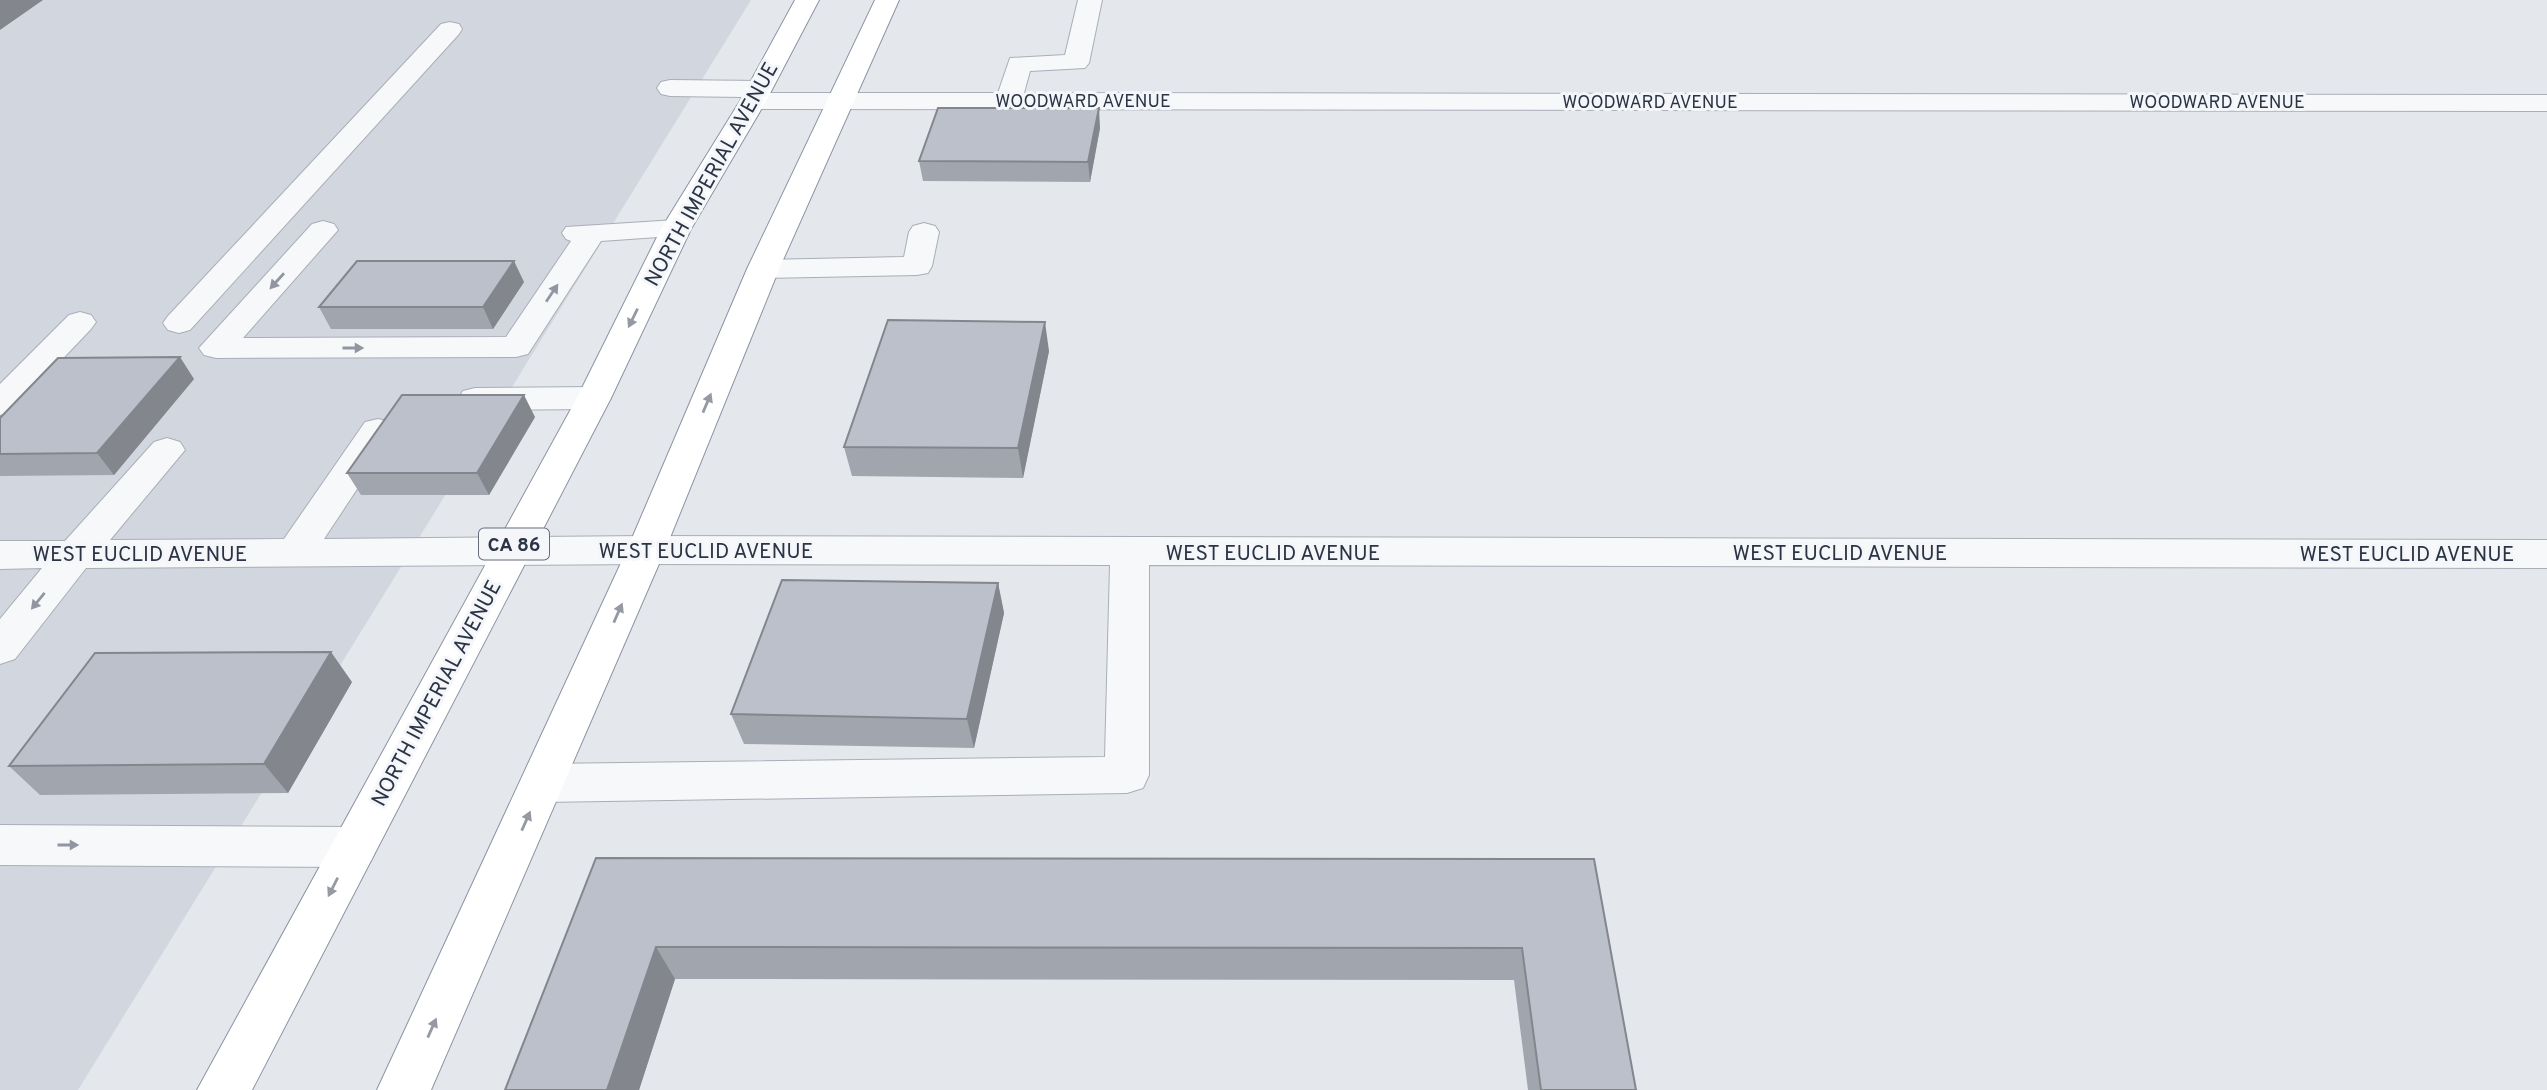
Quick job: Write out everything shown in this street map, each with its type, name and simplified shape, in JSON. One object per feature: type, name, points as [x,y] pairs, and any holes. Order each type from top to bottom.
[{"type":"highway","name":"NORTH IMPERIAL AVENUE","points":[[224,1090],[594,398],[676,229],[756,95],[807,0]]},
{"type":"highway","points":[[404,1090],[646,550],[763,269],[887,0]]},
{"type":"street","points":[[1009,101],[1019,63],[1076,63],[1090,0]]},
{"type":"street","points":[[179,323],[450,29]]},
{"type":"street","name":"WOODWARD AVENUE","points":[[670,88],[841,101],[2547,103]]},
{"type":"street","points":[[323,230],[216,348],[516,347],[585,232],[676,229]]},
{"type":"street","points":[[763,269],[917,266],[924,232]]},
{"type":"street","points":[[0,404],[80,323]]},
{"type":"street","points":[[442,399],[594,398]]},
{"type":"street","points":[[295,553],[393,410]]},
{"type":"street","points":[[0,648],[76,554],[167,450]]},
{"type":"street","name":"WEST EUCLID AVENUE","points":[[0,555],[646,550],[2547,554]]},
{"type":"street","points":[[543,783],[1127,775],[1130,553]]},
{"type":"street","points":[[0,845],[354,847]]},
{"type":"shaded area","points":[[0,0],[751,0],[78,1090],[0,1090]]},
{"type":"building","points":[[938,108],[1099,108],[1088,162],[919,161]]},
{"type":"building","points":[[357,261],[514,261],[483,307],[319,307]]},
{"type":"building","points":[[888,320],[1045,322],[1018,448],[844,447]]},
{"type":"building","points":[[180,357],[97,453],[0,454],[0,418],[58,358]]},
{"type":"building","points":[[402,395],[524,395],[477,473],[347,473]]},
{"type":"building","points":[[782,580],[998,583],[967,719],[731,714]]},
{"type":"building","points":[[331,652],[264,764],[9,766],[95,653]]},
{"type":"building","points":[[596,858],[1594,859],[1636,1090],[1541,1090],[1522,948],[656,947],[607,1090],[505,1090]]}]
